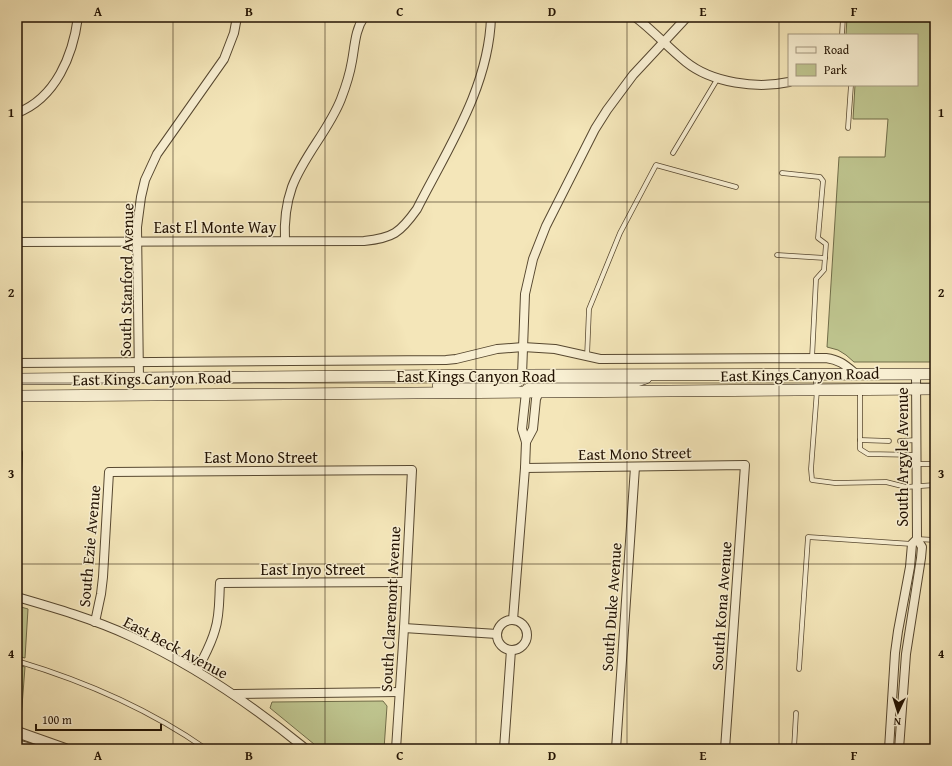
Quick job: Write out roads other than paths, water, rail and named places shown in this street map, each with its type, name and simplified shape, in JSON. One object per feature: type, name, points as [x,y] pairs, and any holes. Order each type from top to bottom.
[{"type":"main road","name":"East Kings Canyon Road","points":[[17,379],[522,375],[935,374]]},
{"type":"main road","points":[[389,393],[412,385],[512,384],[520,380],[522,375]]},
{"type":"main road","points":[[526,392],[531,387],[541,384],[630,383],[655,375]]},
{"type":"main road","points":[[17,386],[30,386],[53,379]]},
{"type":"main road","name":"East Kings Canyon Road","points":[[17,396],[935,389]]},
{"type":"street","points":[[17,113],[41,98],[54,84],[65,66],[76,35],[78,17]]},
{"type":"street","name":"South Stanford Avenue","points":[[139,379],[138,215],[141,197],[151,167],[164,143],[224,59],[234,33],[237,17]]},
{"type":"street","name":"East El Monte Way","points":[[17,242],[364,241],[388,237],[400,231],[417,209],[467,111],[477,89],[483,68],[488,45],[491,17]]},
{"type":"street","points":[[635,17],[687,63],[701,72],[718,78],[746,84],[772,85],[788,82]]},
{"type":"street","points":[[522,375],[525,294],[529,274],[539,242],[546,226],[595,129],[607,110],[633,75],[686,17]]},
{"type":"street","points":[[285,241],[285,215],[292,186],[334,115],[341,99],[348,80],[358,29],[364,18]]},
{"type":"street","name":"East Kings Canyon Road","points":[[17,363],[446,360],[497,349],[523,347],[555,349],[600,359],[812,358],[836,360],[844,364],[856,374]]},
{"type":"street","name":"South Argyle Avenue","points":[[888,749],[895,654],[915,542],[917,486],[916,374]]},
{"type":"street","points":[[513,620],[525,468],[526,442],[522,429],[526,392]]},
{"type":"street","points":[[526,442],[533,429],[538,392]]},
{"type":"street","points":[[17,475],[18,453]]},
{"type":"street","name":"East Mono Street","points":[[525,468],[745,465]]},
{"type":"street","name":"South Kona Avenue","points":[[725,749],[745,465]]},
{"type":"street","name":"South Duke Avenue","points":[[616,749],[634,467]]},
{"type":"street","name":"East Mono Street","points":[[109,472],[412,470]]},
{"type":"street","name":"South Claremont Avenue","points":[[396,749],[412,470]]},
{"type":"street","name":"South Ezie Avenue","points":[[95,622],[103,577],[109,472]]},
{"type":"street","name":"South Argyle Avenue","points":[[899,749],[906,654],[922,558],[922,547],[915,542]]},
{"type":"street","name":"East Inyo Street","points":[[197,671],[215,630],[219,613],[220,583],[406,582]]},
{"type":"street","name":"East Beck Avenue","points":[[17,597],[57,608],[135,638],[197,671],[235,694],[267,717],[306,749]]},
{"type":"street","points":[[513,620],[523,625],[527,634],[526,640],[521,647],[511,650],[502,646],[499,642],[497,634],[503,623],[513,620]]},
{"type":"street","points":[[404,628],[497,634]]},
{"type":"street","points":[[504,749],[511,650]]},
{"type":"street","points":[[235,694],[399,692]]},
{"type":"street","points":[[17,732],[65,749]]},
{"type":"street","points":[[17,744],[31,749]]},
{"type":"lane","points":[[842,34],[843,17]]},
{"type":"lane","points":[[673,153],[714,87],[718,78]]},
{"type":"lane","points":[[848,128],[851,86]]},
{"type":"lane","points":[[587,357],[589,309],[620,233],[656,165],[736,187]]},
{"type":"lane","points":[[782,173],[820,177],[822,181],[818,238],[826,244],[824,270],[816,279],[812,358]]},
{"type":"lane","points":[[777,255],[825,258]]},
{"type":"lane","points":[[815,374],[817,390],[811,470],[812,480],[835,483],[886,482],[906,486],[935,485]]},
{"type":"lane","points":[[860,390],[860,449],[868,454],[917,455]]},
{"type":"lane","points":[[860,440],[889,441]]},
{"type":"lane","points":[[900,441],[917,440]]},
{"type":"lane","points":[[917,464],[935,464]]},
{"type":"lane","points":[[800,669],[808,537],[915,542],[935,540]]},
{"type":"lane","points":[[17,661],[95,688],[122,700],[169,726],[206,749]]},
{"type":"lane","points":[[794,749],[796,713]]}]
